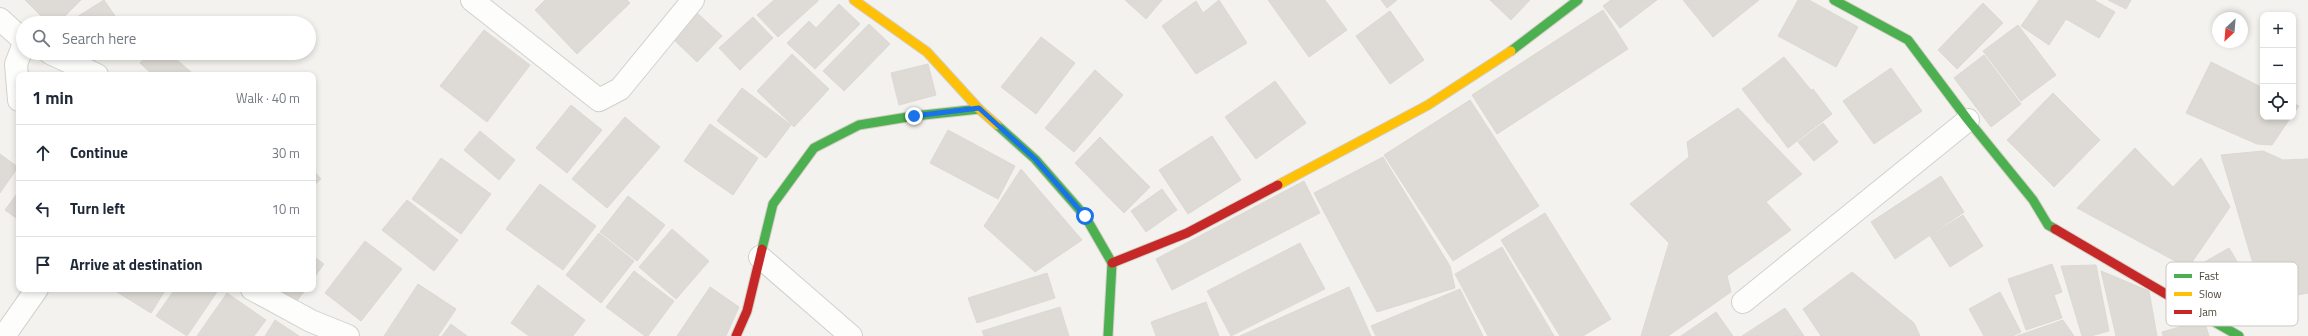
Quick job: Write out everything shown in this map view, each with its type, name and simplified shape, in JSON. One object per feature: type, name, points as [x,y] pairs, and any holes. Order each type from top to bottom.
[{"type":"street","points":[[472,0],[599,100],[620,89],[693,0]]},
{"type":"street","points":[[854,0],[927,52],[979,108],[1035,159],[1085,216],[1112,263],[1108,336]]},
{"type":"street","points":[[1112,263],[1186,233],[1428,105],[1493,64],[1578,0]]},
{"type":"street","points":[[1834,0],[1908,40],[1968,120],[2033,200],[2048,225],[2166,294]]},
{"type":"street","points":[[0,19],[16,34]]},
{"type":"street","points":[[17,72],[16,64],[18,60]]},
{"type":"street","points":[[65,60],[91,72]]},
{"type":"street","points":[[736,336],[747,311],[773,204],[814,148],[859,125],[979,108]]},
{"type":"street","points":[[1743,302],[1968,120]]},
{"type":"street","points":[[760,257],[851,336]]},
{"type":"street","points":[[4,336],[35,292]]},
{"type":"street","points":[[258,292],[311,321],[348,336]]},
{"type":"street","points":[[2222,326],[2239,336]]},
{"type":"building","points":[[25,0],[81,0],[65,16],[41,16]]},
{"type":"building","points":[[104,0],[115,16],[78,16]]},
{"type":"building","points":[[545,0],[627,0],[630,3],[577,54],[535,10]]},
{"type":"building","points":[[774,0],[818,1],[778,37],[757,15]]},
{"type":"building","points":[[1125,0],[1162,0],[1146,19]]},
{"type":"building","points":[[1219,0],[1247,43],[1196,74],[1162,26],[1196,1],[1203,13]]},
{"type":"building","points":[[1268,0],[1325,0],[1347,30],[1309,57]]},
{"type":"building","points":[[1381,0],[1397,0],[1387,8]]},
{"type":"building","points":[[1490,0],[1530,0],[1511,20]]},
{"type":"building","points":[[1611,0],[1657,0],[1620,28],[1603,6]]},
{"type":"building","points":[[1683,0],[1759,0],[1713,37]]},
{"type":"building","points":[[1798,0],[1809,0],[1858,27],[1836,67],[1778,36]]},
{"type":"building","points":[[2039,0],[2094,0],[2115,12],[2099,38],[2066,19],[2049,45],[2021,26]]},
{"type":"building","points":[[2108,0],[2131,0],[2126,9]]},
{"type":"building","points":[[1983,3],[2003,23],[1957,69],[1938,50]]},
{"type":"building","points":[[839,4],[860,24],[815,69],[787,43],[809,21],[816,28]]},
{"type":"building","points":[[1603,10],[1628,49],[1497,134],[1472,95]]},
{"type":"building","points":[[695,11],[722,36],[697,62],[671,37]]},
{"type":"building","points":[[1390,11],[1424,60],[1390,84],[1356,36]]},
{"type":"building","points":[[753,17],[773,38],[740,70],[719,48]]},
{"type":"building","points":[[869,24],[890,44],[844,91],[823,71]]},
{"type":"building","points":[[2018,25],[2056,75],[2021,101],[1983,51]]},
{"type":"building","points":[[484,30],[530,65],[487,122],[440,86]]},
{"type":"building","points":[[1041,37],[1075,63],[1036,114],[1001,87]]},
{"type":"building","points":[[792,54],[829,89],[794,127],[757,91]]},
{"type":"building","points":[[1984,55],[2021,104],[1991,127],[1954,78]]},
{"type":"building","points":[[1784,57],[1811,90],[1768,123],[1742,89]]},
{"type":"building","points":[[82,60],[95,60],[86,66]]},
{"type":"building","points":[[143,60],[177,60],[191,72],[150,72],[140,63]]},
{"type":"building","points":[[2211,62],[2260,86],[2260,120],[2289,120],[2272,145],[2257,144],[2186,113]]},
{"type":"building","points":[[928,64],[936,95],[899,105],[891,73]]},
{"type":"building","points":[[1891,68],[1922,111],[1874,144],[1843,101]]},
{"type":"building","points":[[1095,70],[1123,95],[1074,152],[1045,128]]},
{"type":"building","points":[[1275,81],[1306,123],[1256,159],[1225,117]]},
{"type":"building","points":[[742,88],[791,125],[766,158],[717,121]]},
{"type":"building","points":[[1813,89],[1832,114],[1788,148],[1769,123]]},
{"type":"building","points":[[2053,93],[2100,140],[2054,187],[2007,140]]},
{"type":"building","points":[[1470,100],[1539,206],[1453,261],[1384,155]]},
{"type":"building","points":[[571,105],[602,130],[567,173],[536,148]]},
{"type":"building","points":[[1738,108],[1802,174],[1766,202],[1791,230],[1727,276],[1731,292],[1668,336],[1641,336],[1669,243],[1630,204],[1689,157],[1687,142]]},
{"type":"building","points":[[625,117],[660,147],[607,208],[572,179]]},
{"type":"building","points":[[1823,123],[1838,142],[1814,161],[1798,142]]},
{"type":"building","points":[[710,124],[758,158],[733,195],[684,161]]},
{"type":"building","points":[[948,130],[1015,166],[998,199],[930,163]]},
{"type":"building","points":[[480,131],[515,160],[499,180],[464,150]]},
{"type":"building","points":[[1212,136],[1241,180],[1188,214],[1159,170]]},
{"type":"building","points":[[1100,137],[1150,187],[1124,213],[1075,163]]},
{"type":"building","points":[[2135,148],[2173,187],[2201,158],[2230,207],[2192,262],[2177,262],[2077,208]]},
{"type":"building","points":[[2263,151],[2283,160],[2308,159],[2308,293],[2298,295],[2298,262],[2253,262],[2221,155]]},
{"type":"building","points":[[0,154],[16,166],[16,170],[0,193]]},
{"type":"building","points":[[1383,157],[1450,266],[1455,288],[1377,312],[1314,193]]},
{"type":"building","points":[[441,158],[491,194],[461,234],[412,199]]},
{"type":"building","points":[[1021,169],[1082,240],[1035,272],[984,226]]},
{"type":"building","points":[[316,173],[321,179],[316,183]]},
{"type":"building","points":[[1941,176],[1964,212],[1895,259],[1871,222]]},
{"type":"building","points":[[1304,181],[1320,213],[1172,290],[1156,259]]},
{"type":"building","points":[[540,184],[596,226],[563,270],[506,229]]},
{"type":"building","points":[[1162,189],[1177,210],[1146,232],[1131,211]]},
{"type":"building","points":[[16,195],[16,218],[5,210]]},
{"type":"building","points":[[628,196],[665,225],[637,261],[600,232]]},
{"type":"building","points":[[407,200],[458,240],[434,271],[382,230]]},
{"type":"building","points":[[1545,213],[1611,319],[1583,336],[1560,336],[1501,240]]},
{"type":"building","points":[[1963,215],[1983,246],[1950,267],[1930,236]]},
{"type":"building","points":[[672,229],[709,261],[676,299],[639,267]]},
{"type":"building","points":[[599,233],[634,261],[601,303],[566,275]]},
{"type":"building","points":[[365,241],[402,269],[361,321],[325,293]]},
{"type":"building","points":[[1300,243],[1325,289],[1231,336],[1207,291]]},
{"type":"building","points":[[1502,247],[1554,336],[1488,336],[1455,274]]},
{"type":"building","points":[[2229,248],[2237,262],[2204,262]]},
{"type":"building","points":[[316,258],[324,264],[316,275]]},
{"type":"building","points":[[2052,264],[2062,292],[2054,295],[2062,318],[2026,330],[2008,279]]},
{"type":"building","points":[[2096,265],[2109,331],[2091,336],[2082,336],[2061,266]]},
{"type":"building","points":[[634,271],[674,301],[648,336],[645,336],[606,307]]},
{"type":"building","points":[[2101,271],[2149,291],[2157,336],[2116,336]]},
{"type":"building","points":[[1852,272],[1914,323],[1920,336],[1821,336],[1803,309]]},
{"type":"building","points":[[1047,273],[1055,298],[977,323],[968,298]]},
{"type":"building","points":[[418,284],[456,309],[438,336],[384,336]]},
{"type":"building","points":[[538,285],[585,320],[573,336],[529,336],[511,323]]},
{"type":"building","points":[[710,287],[739,307],[726,336],[677,336]]},
{"type":"building","points":[[1349,287],[1371,336],[1240,336]]},
{"type":"building","points":[[1460,289],[1483,336],[1376,336],[1371,326]]},
{"type":"building","points":[[117,292],[164,292],[151,313]]},
{"type":"building","points":[[173,292],[217,292],[187,336],[156,316]]},
{"type":"building","points":[[275,292],[304,292],[293,306]]},
{"type":"building","points":[[2000,292],[2021,332],[2013,336],[1984,336],[1969,309]]},
{"type":"building","points":[[227,293],[266,320],[254,336],[197,336]]},
{"type":"building","points":[[1206,302],[1219,336],[1156,336],[1151,322]]},
{"type":"building","points":[[1060,307],[1069,336],[984,336],[982,331]]},
{"type":"building","points":[[1785,308],[1804,336],[1742,336]]},
{"type":"building","points":[[1716,312],[1733,336],[1681,336]]},
{"type":"building","points":[[275,320],[299,336],[265,336]]},
{"type":"building","points":[[2063,320],[2074,336],[2017,336]]},
{"type":"building","points":[[451,324],[467,336],[442,336]]},
{"type":"building","points":[[2183,326],[2206,326],[2209,336],[2163,336],[2162,332]]},
{"type":"traffic: fast","points":[[1511,51],[1578,0]]},
{"type":"traffic: fast","points":[[1834,0],[1908,40],[1968,120],[2033,200],[2048,225],[2055,229]]},
{"type":"traffic: fast","points":[[762,249],[773,204],[814,148],[859,125],[914,116],[979,109]]},
{"type":"traffic: fast","points":[[997,125],[1035,159],[1085,216],[1112,263],[1108,336]]},
{"type":"traffic: fast","points":[[2222,326],[2239,336]]},
{"type":"traffic: slow","points":[[854,0],[927,52],[979,109],[997,125]]},
{"type":"traffic: slow","points":[[1278,185],[1428,105],[1511,51]]},
{"type":"traffic: jam","points":[[1112,263],[1187,233],[1278,185]]},
{"type":"traffic: jam","points":[[2055,229],[2166,294]]},
{"type":"traffic: jam","points":[[736,336],[747,311],[762,249]]},
{"type":"route","points":[[914,116],[979,108],[1035,159],[1085,216]]}]
